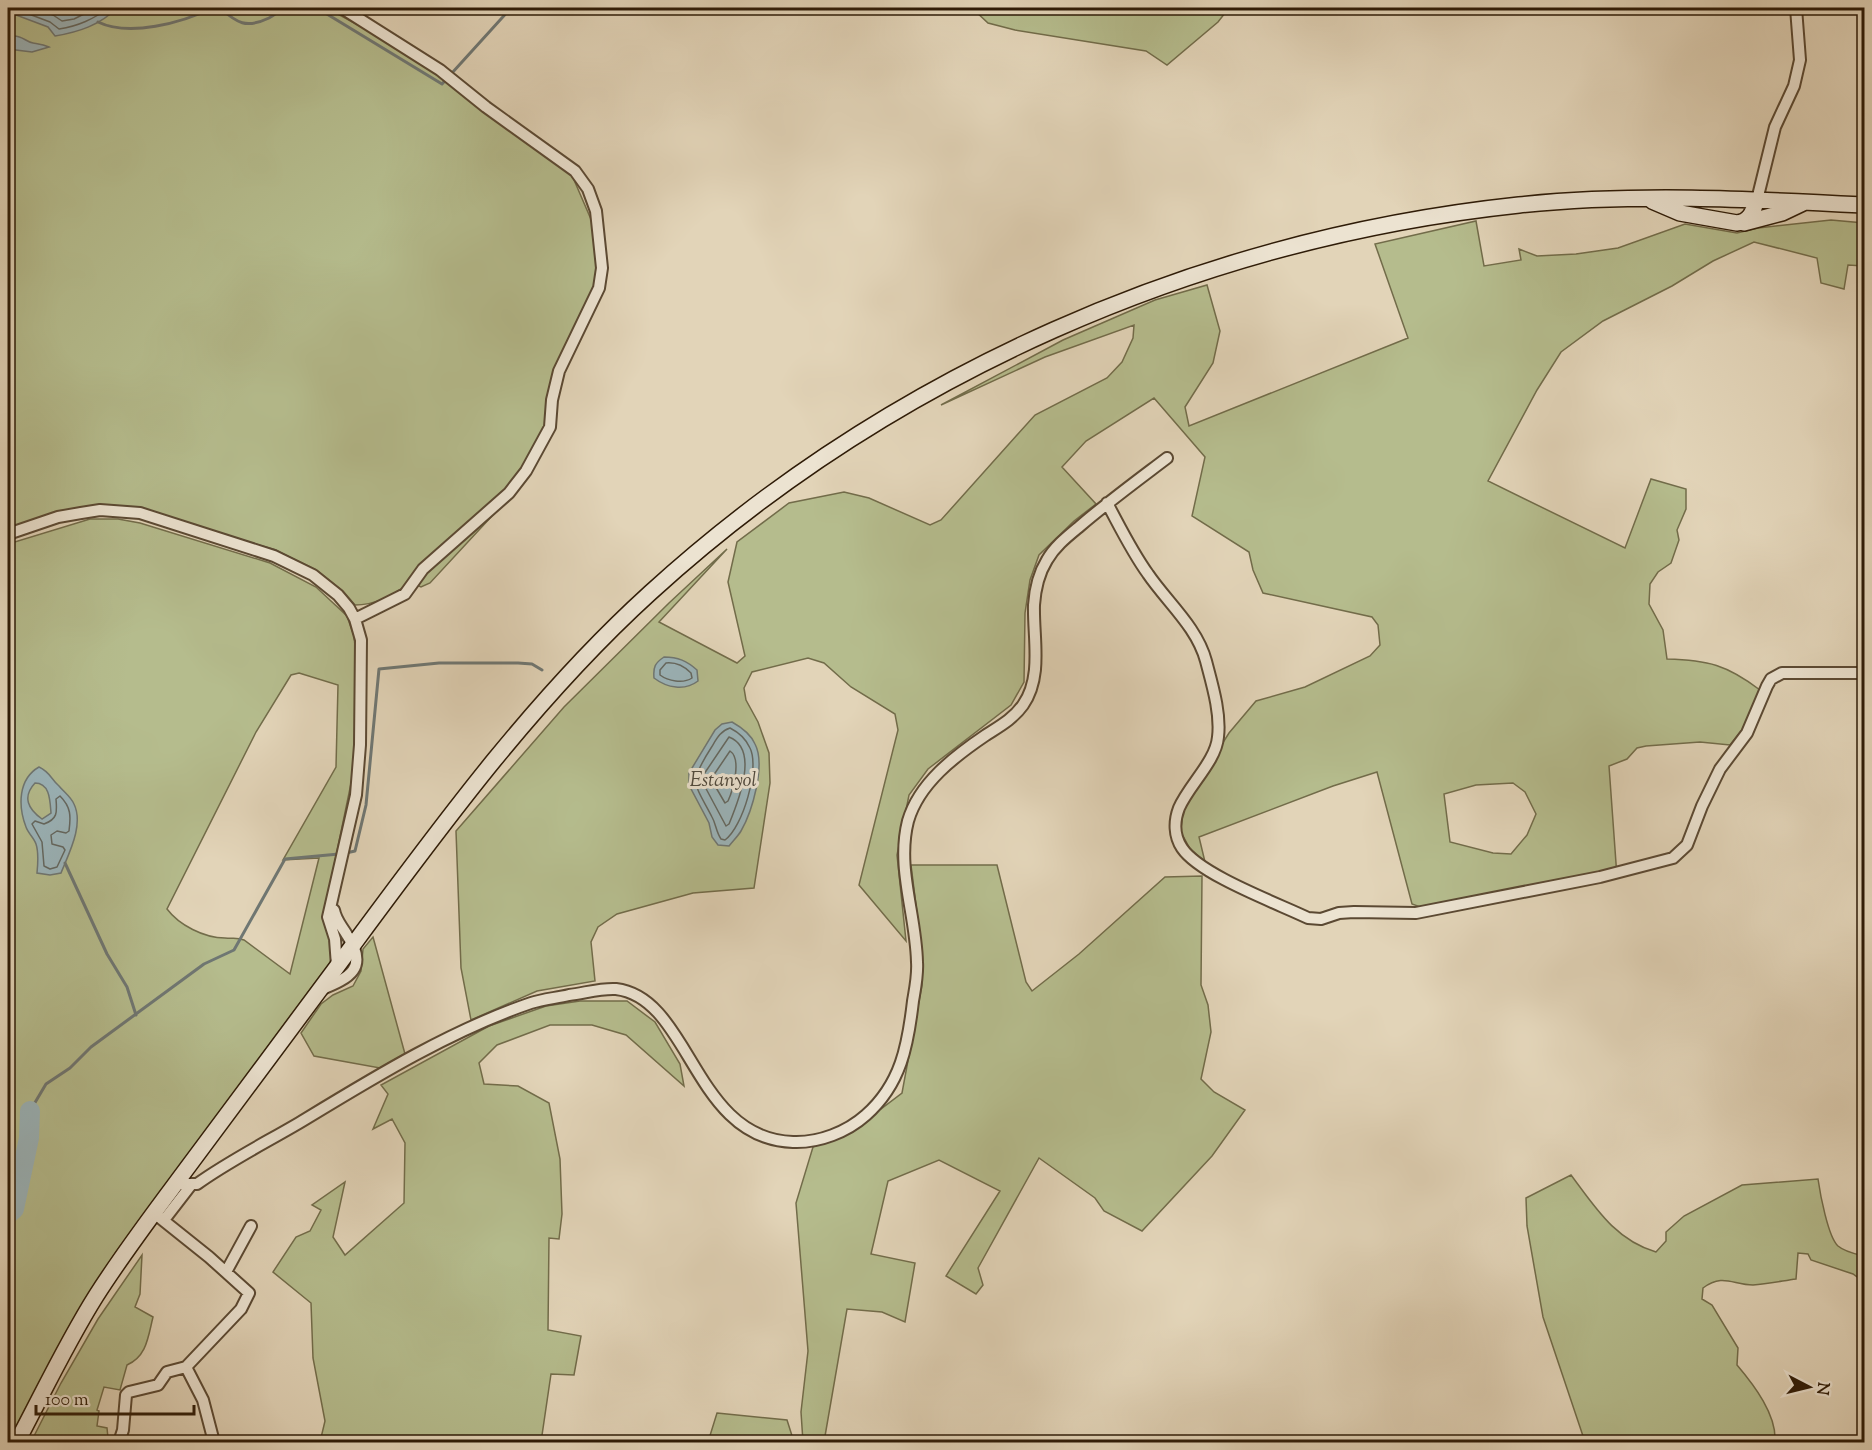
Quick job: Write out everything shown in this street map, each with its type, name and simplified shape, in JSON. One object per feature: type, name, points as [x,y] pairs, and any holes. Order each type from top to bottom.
[{"type":"main road","points":[[1644,198],[1680,213],[1737,223],[1782,213],[1806,202]]},
{"type":"main road","points":[[17,1443],[94,1299],[184,1184],[188,1167],[435,835],[530,718],[568,675],[647,595],[745,513],[854,437],[970,369],[1046,333],[1129,298],[1204,271],[1327,237],[1426,217],[1521,205],[1644,198],[1864,205]]},
{"type":"main road","points":[[1744,222],[1750,217],[1757,200]]},
{"type":"street","points":[[342,8],[440,70],[486,107],[574,171],[588,189],[596,211],[602,267],[598,288],[589,311],[559,371],[552,400],[550,427],[526,471],[508,493],[423,570],[405,594],[355,619]]},
{"type":"street","points":[[1757,200],[1775,127],[1794,86],[1800,60],[1796,8]]},
{"type":"street","points":[[184,1184],[204,1179],[445,1039],[533,1002],[600,990],[617,989],[633,993],[649,1003],[677,1040],[716,1100],[741,1125],[760,1137],[805,1143],[828,1137],[866,1115],[894,1080],[904,1056],[910,1026],[918,963],[905,876],[904,850],[908,822],[916,799],[959,754],[1008,721],[1022,706],[1032,688],[1036,666],[1034,601],[1040,574],[1048,556],[1107,503],[1167,458]]},
{"type":"street","points":[[1107,503],[1130,546],[1149,576],[1193,635],[1205,658],[1218,716],[1219,736],[1216,750],[1191,785],[1179,809],[1175,833],[1182,848],[1193,860],[1210,872],[1308,918],[1321,919],[1339,913],[1354,912],[1416,913],[1600,877],[1673,858],[1682,852],[1686,845],[1720,769],[1747,733],[1771,679],[1782,674],[1864,672]]},
{"type":"street","points":[[8,534],[58,517],[81,513],[100,510],[140,513],[274,556],[313,575],[338,596],[355,619],[361,640],[362,655],[359,773],[328,916],[335,939],[337,966]]},
{"type":"street","points":[[320,990],[340,982],[351,974],[356,965],[357,957],[353,945],[336,921],[332,901]]},
{"type":"street","points":[[341,926],[368,925]]},
{"type":"street","points":[[335,939],[353,945]]},
{"type":"street","points":[[188,1167],[204,1179]]},
{"type":"street","points":[[119,1443],[123,1430],[126,1395],[129,1392],[158,1385],[167,1372],[186,1367],[241,1309],[249,1293],[159,1216]]},
{"type":"street","points":[[226,1272],[251,1226]]},
{"type":"street","points":[[186,1367],[203,1400],[214,1443]]},
{"type":"green space","points":[[8,8],[331,8],[332,11],[397,46],[438,72],[571,173],[593,224],[597,255],[597,281],[578,340],[557,390],[544,437],[518,483],[491,517],[430,583],[421,587],[410,582],[384,599],[355,605],[343,591],[316,570],[276,550],[139,509],[100,505],[79,508],[8,531]]},
{"type":"green space","points":[[972,8],[1229,8],[1218,22],[1167,65],[1146,51],[1015,30],[988,23]]},
{"type":"green space","points":[[1831,220],[1864,223],[1864,266],[1848,265],[1844,289],[1821,283],[1817,258],[1754,242],[1713,261],[1672,286],[1603,321],[1561,352],[1537,390],[1488,481],[1625,548],[1651,479],[1686,489],[1686,509],[1677,530],[1679,540],[1671,563],[1658,572],[1650,584],[1649,604],[1663,630],[1667,659],[1706,663],[1727,669],[1760,690],[1742,730],[1730,745],[1700,742],[1646,746],[1637,748],[1627,759],[1609,766],[1617,877],[1431,911],[1412,904],[1377,772],[1333,786],[1199,837],[1205,862],[1190,849],[1181,832],[1182,814],[1198,782],[1229,733],[1256,701],[1305,687],[1370,656],[1380,645],[1378,625],[1372,617],[1263,593],[1253,570],[1249,552],[1192,516],[1205,457],[1154,398],[1086,441],[1062,467],[1096,504],[1074,521],[1039,555],[1030,580],[1025,613],[1024,682],[1011,705],[928,769],[909,795],[897,855],[906,941],[859,885],[898,730],[895,714],[851,687],[824,663],[808,658],[752,672],[744,688],[746,700],[758,722],[769,753],[770,783],[754,888],[693,893],[617,914],[598,927],[591,942],[595,981],[537,991],[471,1020],[461,968],[456,831],[564,707],[727,549],[659,622],[737,663],[745,656],[728,582],[737,542],[789,503],[844,492],[869,498],[930,525],[941,520],[1035,415],[1107,378],[1122,362],[1133,338],[1134,325],[1045,357],[941,405],[1063,340],[1155,300],[1207,285],[1220,331],[1213,363],[1185,407],[1189,426],[1408,338],[1375,244],[1476,221],[1484,266],[1521,260],[1519,249],[1537,256],[1576,254],[1618,248],[1685,224],[1737,233],[1758,228]],"holes":[[[1513,783],[1525,792],[1536,814],[1527,835],[1511,854],[1493,853],[1450,842],[1444,794],[1476,785]]]},
{"type":"green space","points":[[90,519],[118,519],[140,523],[270,563],[316,587],[347,616],[354,636],[356,656],[354,769],[324,914],[325,926],[331,941],[331,961],[116,1252],[67,1330],[8,1442],[8,544]],"holes":[[[299,673],[338,685],[336,767],[283,860],[319,858],[290,974],[244,940],[209,936],[193,930],[167,909],[256,732],[291,675]]]},
{"type":"green space","points":[[911,865],[997,865],[1026,982],[1032,991],[1079,954],[1165,877],[1202,876],[1201,985],[1208,1005],[1211,1032],[1201,1079],[1214,1092],[1245,1110],[1212,1156],[1142,1231],[1104,1211],[1095,1198],[1039,1158],[978,1268],[983,1285],[976,1294],[946,1276],[1000,1191],[939,1160],[888,1181],[871,1254],[915,1263],[905,1322],[882,1312],[847,1309],[824,1442],[803,1442],[801,1412],[808,1351],[796,1203],[813,1147],[857,1127],[902,1093],[922,985],[922,953]]},
{"type":"green space","points":[[373,937],[405,1054],[380,1068],[314,1056],[301,1033],[321,1004],[333,995],[353,986],[361,971],[363,949]]},
{"type":"green space","points":[[580,1001],[627,1001],[655,1022],[680,1064],[684,1086],[626,1035],[592,1025],[550,1025],[497,1045],[479,1063],[484,1084],[518,1086],[549,1103],[560,1159],[562,1214],[559,1239],[549,1238],[548,1330],[581,1336],[574,1375],[551,1374],[541,1442],[320,1442],[325,1421],[313,1358],[311,1303],[273,1272],[296,1237],[310,1231],[321,1210],[312,1205],[345,1182],[333,1237],[345,1255],[404,1203],[405,1143],[392,1119],[373,1129],[388,1094],[381,1085],[489,1026],[546,1006]]},
{"type":"green space","points":[[1571,1175],[1617,1231],[1642,1247],[1656,1252],[1666,1241],[1666,1232],[1684,1216],[1742,1185],[1818,1179],[1825,1214],[1834,1241],[1844,1250],[1864,1256],[1864,1282],[1853,1274],[1811,1260],[1808,1254],[1798,1253],[1796,1279],[1753,1285],[1722,1280],[1703,1288],[1702,1299],[1712,1305],[1738,1348],[1737,1365],[1757,1391],[1768,1411],[1775,1432],[1775,1442],[1585,1442],[1543,1317],[1527,1226],[1526,1198]]},
{"type":"green space","points":[[142,1255],[140,1294],[135,1307],[153,1317],[146,1345],[139,1357],[127,1365],[120,1390],[104,1387],[97,1410],[99,1411],[97,1426],[107,1428],[108,1438],[105,1442],[31,1442],[61,1383],[98,1319]]},
{"type":"green space","points":[[717,1413],[787,1420],[794,1442],[708,1442]]},
{"type":"water","points":[[8,8],[117,8],[104,19],[89,27],[55,36],[48,27],[8,12]]},
{"type":"water","points":[[14,36],[49,47],[32,52],[8,49],[8,37]]},
{"type":"water","points":[[664,657],[690,664],[697,670],[698,681],[687,686],[676,687],[654,678],[655,666]]},
{"type":"water","name":"Estanyol","points":[[732,722],[753,741],[758,753],[759,764],[756,788],[749,812],[741,831],[729,846],[718,845],[712,837],[709,823],[689,785],[689,773],[715,730],[722,724]]},
{"type":"water","points":[[39,767],[46,771],[71,799],[77,812],[74,839],[61,873],[50,875],[37,873],[37,847],[23,819],[21,802],[24,786],[32,772]],"holes":[[[35,783],[44,786],[48,794],[51,813],[42,819],[33,811],[28,802],[31,788]]]},
{"type":"waterway","points":[[98,22],[111,26],[140,28],[186,19],[212,8]]},
{"type":"waterway","points":[[220,8],[237,21],[248,24],[269,18],[285,8]]},
{"type":"waterway","points":[[317,8],[442,84],[511,8]]},
{"type":"waterway","points":[[346,853],[355,851],[366,805],[379,669],[439,663],[518,663],[532,664],[542,670]]},
{"type":"waterway","points":[[30,1111],[46,1084],[70,1068],[91,1047],[204,964],[234,950],[285,859],[339,854]]},
{"type":"waterway","points":[[65,863],[107,954],[127,987],[136,1015]]},
{"type":"waterway","points":[[8,1214],[14,1209],[29,1138],[30,1111]]}]
